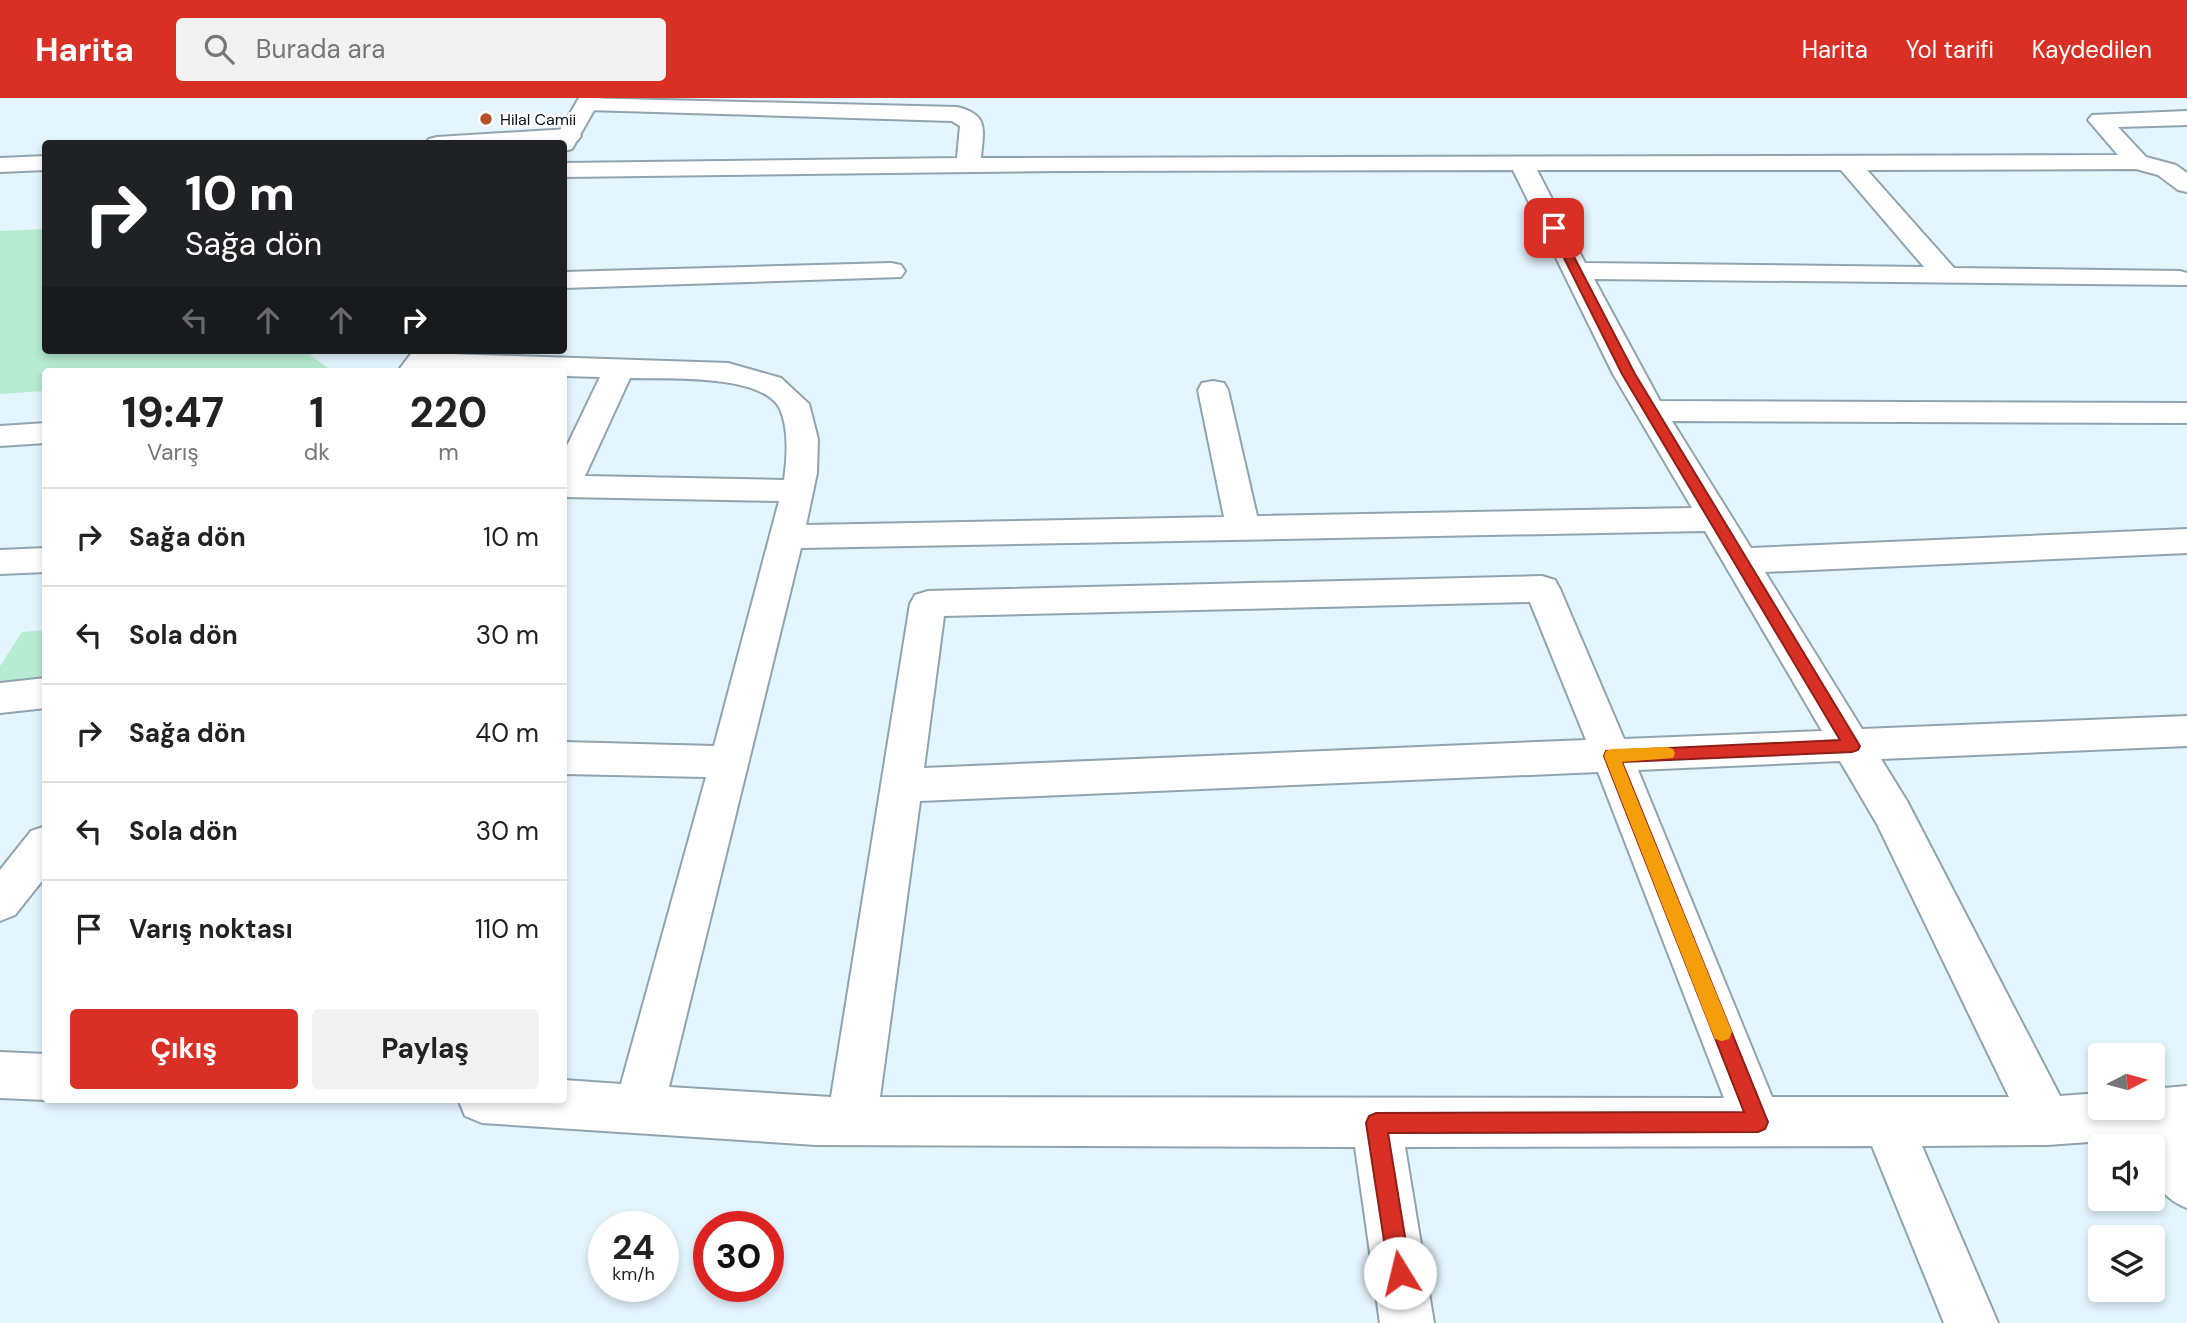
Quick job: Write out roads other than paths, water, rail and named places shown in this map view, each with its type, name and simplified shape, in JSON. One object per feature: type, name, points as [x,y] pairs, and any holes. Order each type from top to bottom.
[{"type":"street","points":[[566,140],[589,100],[957,114],[972,123],[968,165]]},
{"type":"street","points":[[2137,162],[2099,120],[2187,118]]},
{"type":"street","points":[[567,170],[968,165],[2137,162],[2167,170],[2187,185]]},
{"type":"street","points":[[0,164],[42,163]]},
{"type":"street","points":[[1521,163],[1628,374],[1892,813],[2048,1121]]},
{"type":"street","points":[[1848,163],[1946,276]]},
{"type":"street","points":[[567,280],[891,271]]},
{"type":"street","points":[[1576,271],[2180,279]]},
{"type":"street","points":[[420,361],[728,372],[770,384],[794,404],[802,439],[802,474],[639,1109]]},
{"type":"street","points":[[567,480],[619,369]]},
{"type":"street","points":[[1213,390],[1243,527]]},
{"type":"street","points":[[1650,411],[2187,413]]},
{"type":"street","points":[[0,436],[42,433]]},
{"type":"street","points":[[567,486],[798,491]]},
{"type":"street","points":[[787,537],[1715,519]]},
{"type":"street","points":[[1741,561],[2187,541]]},
{"type":"street","points":[[0,562],[42,560]]},
{"type":"street","points":[[852,1121],[928,604],[1542,589],[1612,756],[1758,1122]]},
{"type":"street","points":[[0,698],[42,693]]},
{"type":"street","points":[[901,785],[2187,731]]},
{"type":"street","points":[[567,758],[730,762]]},
{"type":"street","points":[[0,902],[42,849]]},
{"type":"street","points":[[0,1076],[42,1077]]},
{"type":"street","points":[[545,1103],[852,1121],[1887,1122],[2048,1121],[2088,1118]]},
{"type":"street","points":[[2165,1112],[2187,1183]]},
{"type":"street","points":[[1887,1122],[1971,1323]]},
{"type":"street","points":[[1376,1123],[1408,1323]]},
{"type":"place","name":"Hilal Camii","points":[[486,119]]}]
